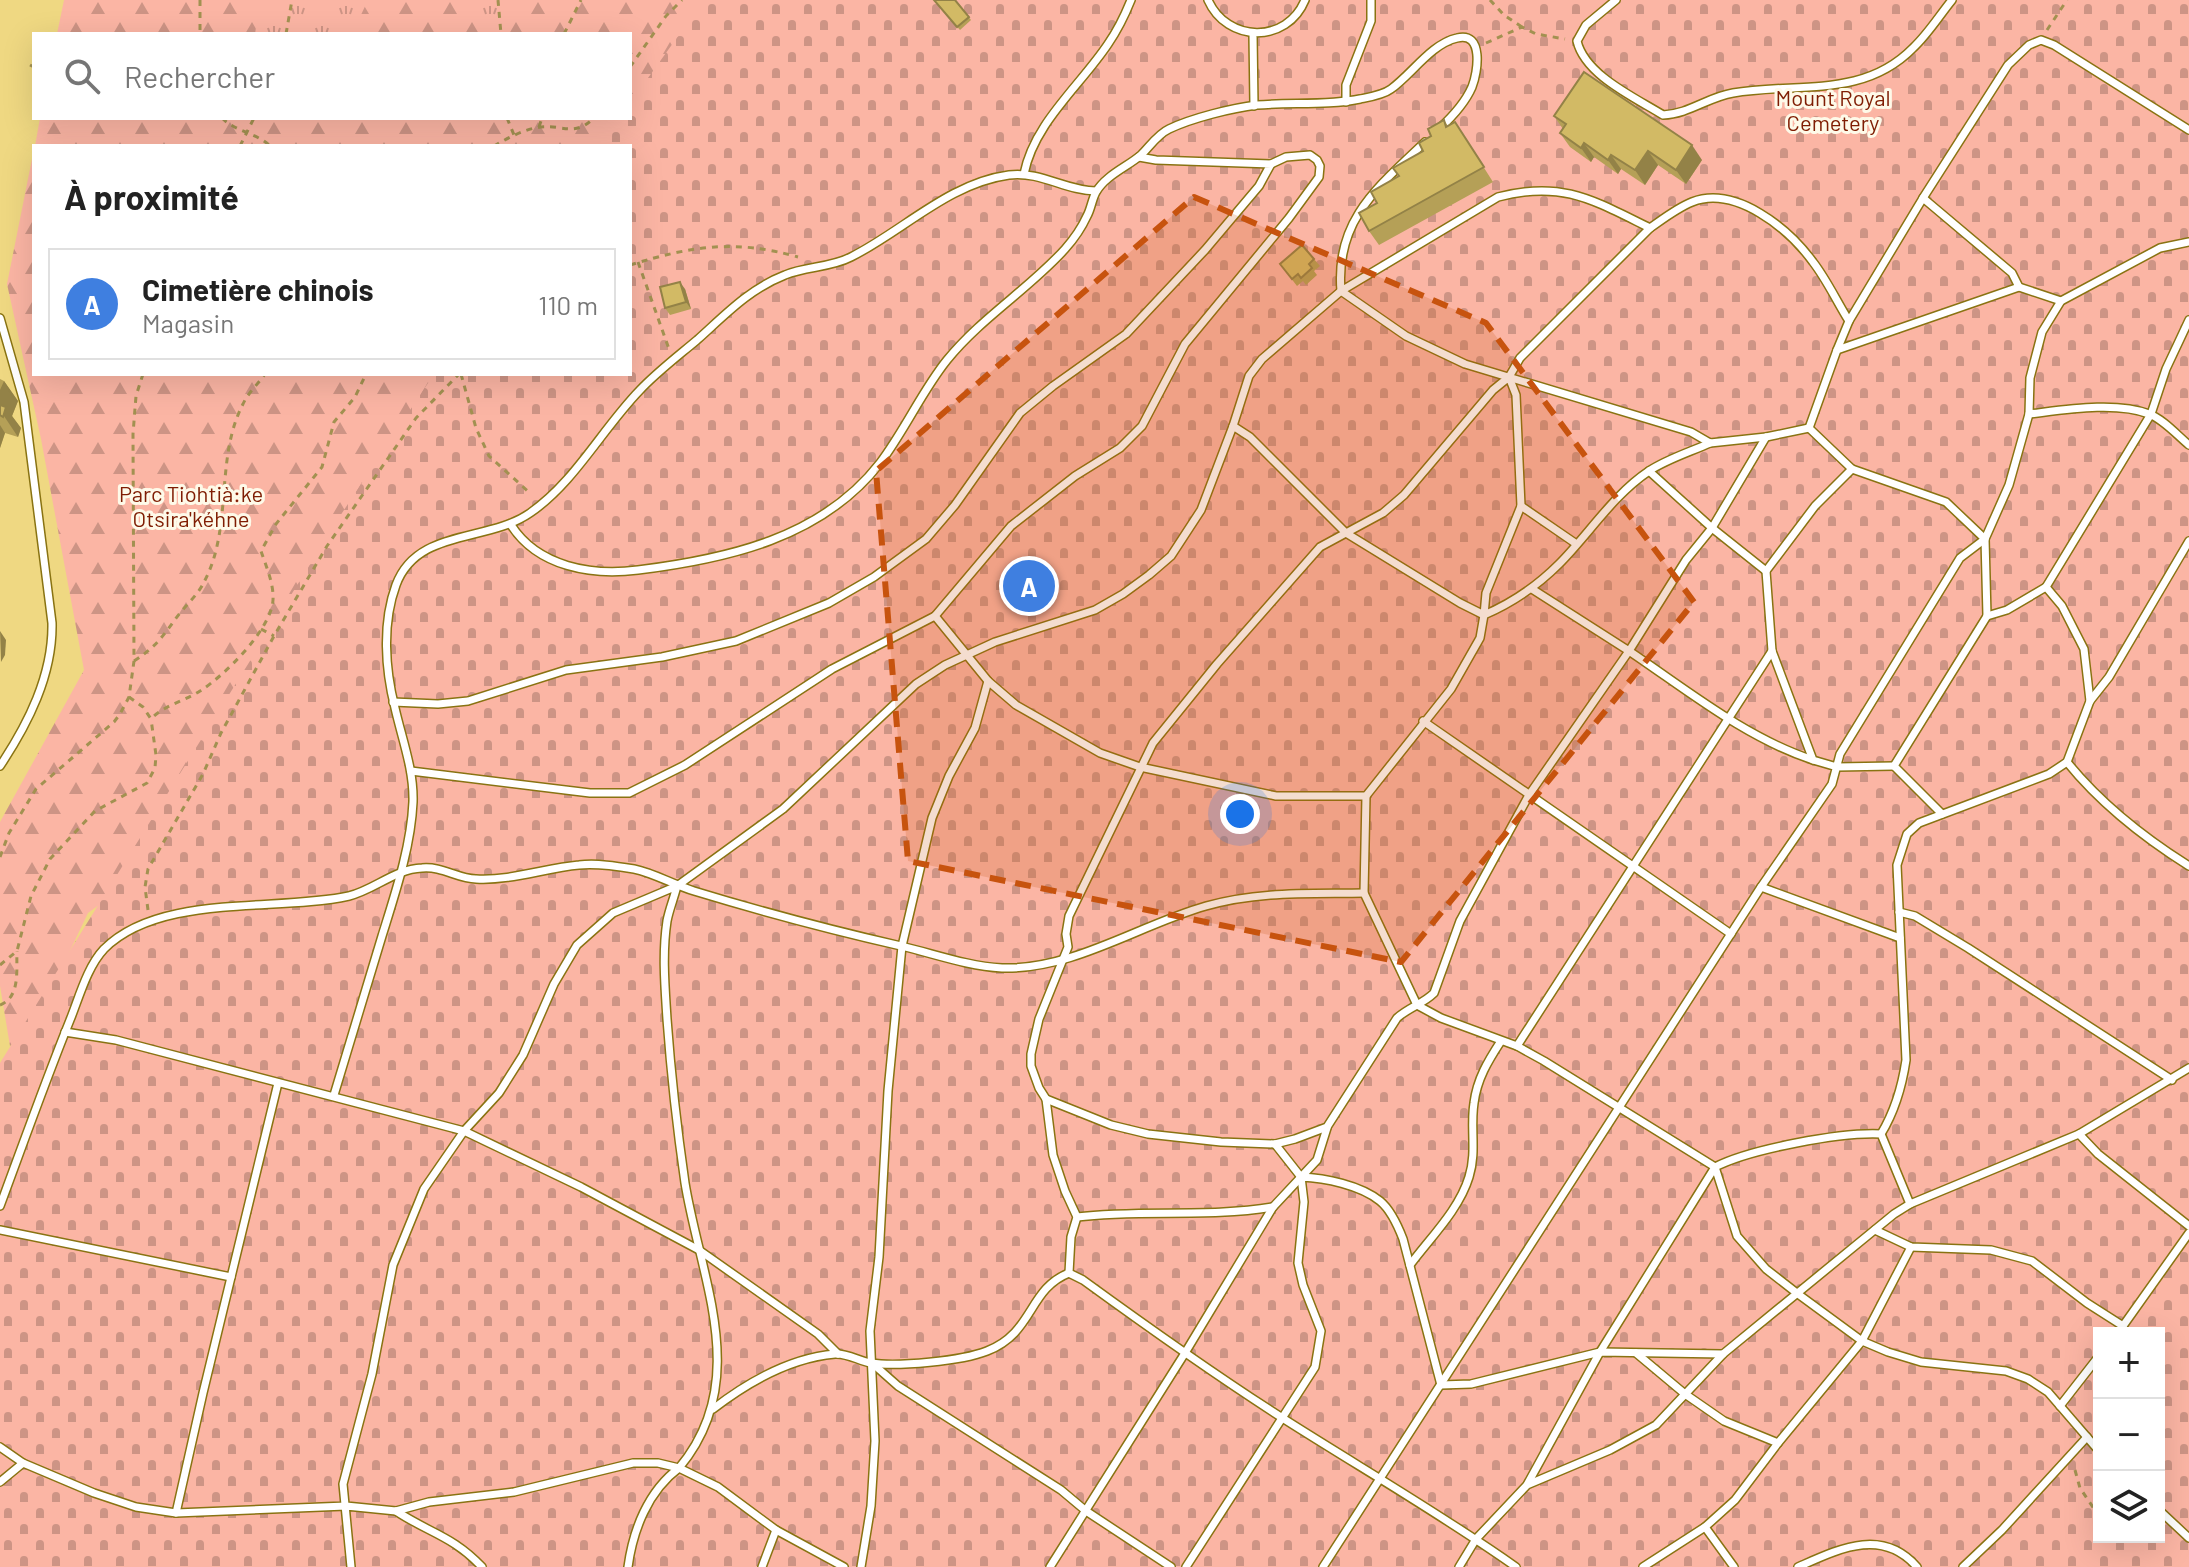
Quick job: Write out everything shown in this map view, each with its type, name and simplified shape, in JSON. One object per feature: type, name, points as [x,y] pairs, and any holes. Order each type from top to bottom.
[{"type":"lane","points":[[1024,174],[1028,155],[1068,93],[1109,44],[1131,0]]},
{"type":"lane","points":[[1208,0],[1223,22],[1253,34],[1268,33],[1282,27],[1294,17],[1305,0]]},
{"type":"lane","points":[[1346,102],[1346,85],[1371,21],[1371,0]]},
{"type":"lane","points":[[1616,0],[1586,25],[1577,41],[1580,55],[1591,68],[1663,115],[1677,115],[1726,94],[1785,86],[1843,85],[1866,80],[1891,67],[1912,50],[1952,0]]},
{"type":"lane","points":[[1253,34],[1254,106]]},
{"type":"lane","points":[[511,525],[518,536],[547,558],[570,568],[621,572],[749,550],[806,525],[860,486],[880,464],[946,361],[986,319],[1067,247],[1087,216],[1096,191],[1139,157],[1166,130],[1254,106],[1346,102],[1388,91],[1443,43],[1466,37],[1473,40],[1477,64],[1472,86],[1456,113],[1364,203],[1349,231],[1340,255],[1341,291]]},
{"type":"lane","points":[[1809,428],[1849,321],[2008,65],[2029,45],[2041,40],[2054,45],[2189,130]]},
{"type":"lane","points":[[411,771],[590,793],[629,793],[685,765],[832,669],[935,616],[1011,526],[1075,476],[1120,448],[1142,426],[1185,344],[1289,218],[1319,177],[1320,166],[1310,155],[1286,157],[1271,164],[1139,157]]},
{"type":"lane","points":[[393,702],[438,704],[468,701],[566,670],[702,650],[736,641],[792,619],[863,584],[926,539],[955,505],[1020,413],[1126,334],[1205,250],[1259,186],[1271,164]]},
{"type":"lane","points":[[334,1095],[400,873],[411,825],[411,771],[393,702],[387,647],[387,620],[401,573],[410,560],[429,548],[511,525],[541,503],[575,469],[640,390],[749,293],[789,273],[852,257],[962,191],[987,180],[1024,174],[1053,179],[1085,191],[1096,191]]},
{"type":"lane","points":[[351,1567],[343,1484],[372,1374],[393,1265],[424,1189],[464,1131],[499,1093],[523,1055],[554,984],[577,945],[613,913],[677,886],[783,809],[916,684],[967,654],[995,642],[1095,610],[1123,594],[1171,556],[1201,510],[1249,376],[1262,359],[1341,291],[1498,197],[1520,191],[1543,189],[1576,194],[1650,228]]},
{"type":"lane","points":[[1069,1273],[1071,1237],[1077,1217],[1053,1155],[1046,1099],[1031,1066],[1031,1054],[1039,1019],[1068,947],[1066,934],[1069,916],[1153,743],[1320,547],[1383,513],[1404,495],[1493,390],[1509,377],[1520,358],[1650,228],[1694,201],[1714,198],[1735,202],[1782,228],[1814,262],[1849,321]]},
{"type":"lane","points":[[1923,198],[2012,273],[2019,287]]},
{"type":"lane","points":[[1894,766],[1987,616],[1985,539],[2009,485],[2029,414],[2030,378],[2042,332],[2061,301],[2160,248],[2189,242]]},
{"type":"lane","points":[[1837,350],[2019,287],[2061,301]]},
{"type":"lane","points":[[1341,291],[1406,336],[1465,364],[1691,432],[1710,443]]},
{"type":"lane","points":[[0,318],[24,402],[52,633],[52,644],[33,709],[26,726],[0,766]]},
{"type":"lane","points":[[1987,616],[2007,610],[2046,587],[2151,414],[2166,369],[2189,320]]},
{"type":"lane","points":[[1509,377],[1516,395],[1521,506],[1486,593],[1480,638],[1451,689],[1366,796],[1364,893],[1417,1005],[1517,1046],[1715,1167],[1737,1236],[1766,1269],[1862,1341],[1921,1362],[2006,1371],[2028,1379],[2048,1392],[2093,1444]]},
{"type":"lane","points":[[2029,414],[2076,408],[2112,408],[2151,414],[2189,445]]},
{"type":"lane","points":[[1233,426],[1250,437],[1346,533],[1484,615]]},
{"type":"lane","points":[[1484,615],[1532,589],[1561,562],[1619,497],[1649,471],[1710,443],[1766,437],[1809,428]]},
{"type":"lane","points":[[1809,428],[1852,469],[1946,502],[1985,539]]},
{"type":"lane","points":[[1050,1567],[1273,1207],[1317,1160],[1327,1127],[1397,1018],[1434,993],[1460,921],[1529,795],[1629,651],[1686,560],[1712,528],[1766,437]]},
{"type":"lane","points":[[1813,760],[1772,651],[1766,571],[1815,506],[1852,469]]},
{"type":"lane","points":[[1649,471],[1766,571]]},
{"type":"lane","points":[[1521,506],[1575,543]]},
{"type":"lane","points":[[1323,1567],[1761,887],[1832,784],[1840,754],[1960,558],[1985,539]]},
{"type":"lane","points":[[1881,1134],[1891,1118],[1906,1060],[1897,865],[1907,834],[1919,823],[2049,774],[2067,762],[2090,701],[2109,677],[2189,541]]},
{"type":"lane","points":[[2046,587],[2062,606],[2084,649],[2090,701]]},
{"type":"lane","points":[[1532,589],[1728,718],[1795,755],[1837,767],[1894,766],[1942,814]]},
{"type":"lane","points":[[935,616],[988,681],[1016,705],[1100,753],[1140,767],[1276,796],[1366,796]]},
{"type":"lane","points":[[1517,1046],[1772,651]]},
{"type":"lane","points":[[861,1567],[871,1506],[875,1441],[870,1331],[879,1257],[888,1091],[902,946],[932,818],[949,776],[975,728],[988,681]]},
{"type":"lane","points":[[1423,721],[1634,864],[1731,934]]},
{"type":"lane","points":[[2067,762],[2086,786],[2121,817],[2189,866]]},
{"type":"lane","points":[[0,1206],[86,981],[102,951],[135,926],[149,921],[199,911],[353,895],[400,873],[419,868],[435,868],[474,880],[526,875],[578,865],[608,865],[640,870],[677,886],[806,925],[967,964],[1002,968],[1033,967],[1064,958],[1156,922],[1239,898],[1281,892],[1364,893]]},
{"type":"lane","points":[[628,1567],[630,1550],[644,1511],[661,1482],[679,1468],[693,1451],[713,1409],[718,1366],[717,1327],[686,1185],[674,1101],[664,967],[667,920],[677,886]]},
{"type":"lane","points":[[1761,887],[1900,938]]},
{"type":"lane","points":[[1899,912],[1915,916],[1968,948],[2172,1080]]},
{"type":"lane","points":[[65,1032],[116,1040],[464,1131],[581,1187],[699,1250],[818,1334],[838,1354]]},
{"type":"lane","points":[[1410,1265],[1456,1203],[1469,1178],[1475,1148],[1473,1105],[1478,1083],[1501,1041]]},
{"type":"lane","points":[[1527,1485],[1610,1450],[1656,1425],[1723,1354],[1910,1204],[2079,1134],[2189,1068]]},
{"type":"lane","points":[[176,1513],[278,1083]]},
{"type":"lane","points":[[1046,1099],[1111,1125],[1188,1140],[1275,1144],[1327,1127]]},
{"type":"lane","points":[[1459,1567],[1476,1539],[1527,1485],[1600,1352],[1715,1167],[1736,1156],[1865,1133],[1881,1134]]},
{"type":"lane","points":[[1881,1134],[1910,1204]]},
{"type":"lane","points":[[2079,1134],[2098,1154],[2189,1226]]},
{"type":"lane","points":[[1186,1567],[1284,1419],[1315,1367],[1320,1351],[1321,1331],[1298,1263],[1304,1202],[1301,1177],[1275,1144]]},
{"type":"lane","points":[[1301,1177],[1323,1178],[1346,1185],[1380,1201],[1395,1220],[1403,1239],[1441,1385]]},
{"type":"lane","points":[[1077,1217],[1115,1212],[1211,1212],[1273,1207]]},
{"type":"lane","points":[[0,1230],[231,1277]]},
{"type":"lane","points":[[1875,1230],[1911,1247],[1991,1250],[2022,1257],[2055,1276],[2117,1327]]},
{"type":"lane","points":[[2121,1327],[2189,1233]]},
{"type":"lane","points":[[1643,1567],[1705,1527],[1735,1500],[1862,1341],[1911,1247]]},
{"type":"lane","points":[[713,1409],[748,1382],[809,1359],[838,1354],[872,1363],[957,1360],[1005,1344],[1023,1326],[1046,1287],[1055,1278],[1069,1273],[1284,1419],[1516,1567]]},
{"type":"lane","points":[[1441,1385],[1471,1384],[1600,1352],[1723,1354]]},
{"type":"lane","points":[[1636,1353],[1685,1394],[1724,1421],[1778,1443]]},
{"type":"lane","points":[[872,1363],[898,1386],[1061,1490],[1086,1511],[1171,1567]]},
{"type":"lane","points":[[2060,1406],[2093,1364]]},
{"type":"lane","points":[[1963,1567],[2002,1530],[2087,1437]]},
{"type":"lane","points":[[0,1447],[23,1463],[94,1493],[136,1507],[176,1513],[346,1506],[396,1511],[429,1502],[514,1492],[633,1463],[658,1463],[679,1468],[718,1487],[776,1530],[844,1567]]},
{"type":"lane","points":[[0,1482],[23,1463]]},
{"type":"lane","points":[[396,1511],[465,1549],[482,1567]]},
{"type":"lane","points":[[2165,1516],[2189,1538]]},
{"type":"lane","points":[[1705,1527],[1734,1567]]},
{"type":"lane","points":[[762,1567],[776,1530]]},
{"type":"lane","points":[[1798,1567],[1847,1547],[1869,1544],[1891,1546],[1906,1554],[1917,1567]]},
{"type":"path","points":[[200,0],[200,32]]},
{"type":"path","points":[[286,32],[292,0]]},
{"type":"path","points":[[498,0],[501,32]]},
{"type":"path","points":[[565,32],[581,0]]},
{"type":"path","points":[[632,64],[666,16],[682,0]]},
{"type":"path","points":[[1490,0],[1504,15],[1536,34],[1577,41]]},
{"type":"path","points":[[2041,40],[2067,0]]},
{"type":"path","points":[[1476,46],[1522,27]]},
{"type":"path","points":[[225,120],[268,144]]},
{"type":"path","points":[[241,144],[253,120]]},
{"type":"path","points":[[508,120],[514,135]]},
{"type":"path","points":[[539,127],[541,120]]},
{"type":"path","points":[[498,144],[539,127],[574,130],[585,127],[592,120]]},
{"type":"path","points":[[632,264],[701,246],[725,245],[772,249],[799,257],[808,270]]},
{"type":"path","points":[[638,262],[673,361]]},
{"type":"path","points":[[0,857],[9,833],[36,789],[114,722],[129,697],[134,661],[133,434],[136,396],[142,376]]},
{"type":"path","points":[[134,661],[157,646],[203,584],[225,505],[224,481],[232,437],[243,404],[264,376]]},
{"type":"path","points":[[151,719],[160,710],[201,691],[249,647],[261,629],[273,598],[261,551],[276,524],[322,467],[334,422],[355,397],[365,376]]},
{"type":"path","points":[[149,921],[145,887],[148,869],[203,774],[221,733],[274,636],[327,546],[416,418],[458,376]]},
{"type":"path","points":[[461,376],[476,428],[489,456],[541,503]]},
{"type":"path","points":[[261,629],[274,636]]},
{"type":"path","points":[[0,1005],[8,1002],[15,990],[17,951],[31,896],[50,859],[95,811],[147,783],[155,768],[151,719],[143,707],[129,697]]},
{"type":"path","points":[[0,965],[17,951]]},
{"type":"path","points":[[2070,1454],[2080,1488],[2093,1507]]},
{"type":"highlighted area","points":[[1194,197],[1486,323],[1694,602],[1401,962],[908,861],[876,471]]},
{"type":"green space","points":[[64,0],[260,0],[255,32],[57,32]]},
{"type":"green space","points":[[70,0],[695,0],[632,33],[63,32]]},
{"type":"green space","points":[[368,0],[456,0],[475,22],[504,28],[524,17],[527,0],[768,0],[632,144],[35,144],[40,120],[632,120],[632,32],[353,32]]},
{"type":"green space","name":"Mount Royal Cemetery","points":[[704,0],[2189,0],[2189,1567],[0,1567],[0,1063],[342,513],[433,376],[632,376],[632,144],[600,144],[618,120],[632,120],[632,100]]},
{"type":"green space","name":"Parc Tiohtià:ke Otsira'kéhne","points":[[32,159],[32,376],[557,376],[148,869],[88,913],[37,1020],[10,1046],[0,986],[0,822],[84,670],[41,439],[7,284]]},
{"type":"building","points":[[934,0],[955,0],[969,17],[957,27]]},
{"type":"building","points":[[1584,72],[1692,145],[1676,170],[1648,151],[1635,170],[1611,155],[1608,160],[1584,143],[1581,148],[1560,133],[1566,124],[1554,116]]},
{"type":"building","points":[[1444,120],[1446,127],[1455,122],[1484,167],[1369,231],[1359,213],[1377,203],[1371,192],[1399,176],[1393,168],[1423,151],[1419,143],[1431,136],[1428,129]]},
{"type":"building","points":[[1302,245],[1314,259],[1309,264],[1312,268],[1301,278],[1298,274],[1292,279],[1280,264]]},
{"type":"building","points":[[680,282],[686,302],[665,308],[660,287]]},
{"type":"building","points":[[0,405],[6,407],[3,417],[0,415]]},
{"type":"place","name":"Cimetière chinois","points":[[1029,586]]}]
